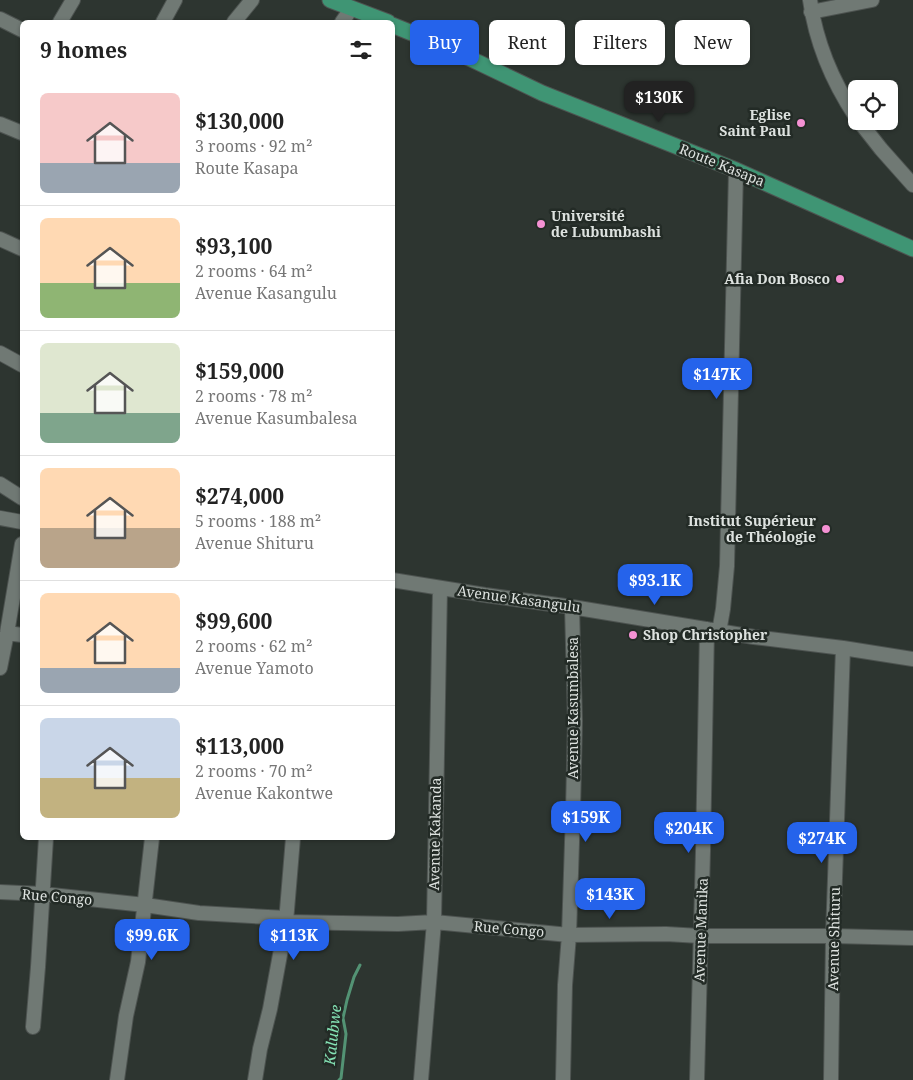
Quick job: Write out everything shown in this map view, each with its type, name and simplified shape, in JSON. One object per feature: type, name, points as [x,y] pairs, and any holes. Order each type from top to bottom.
[{"type":"main road","points":[[330,0],[382,20]]},
{"type":"main road","name":"Route Kasapa","points":[[395,25],[444,46],[542,93],[736,170],[913,249]]},
{"type":"street","points":[[61,20],[73,0]]},
{"type":"street","points":[[164,20],[175,0]]},
{"type":"street","points":[[236,20],[252,0]]},
{"type":"street","points":[[848,105],[831,74],[820,45],[811,6],[872,0]]},
{"type":"street","points":[[343,20],[351,9]]},
{"type":"street","points":[[0,20],[20,29]]},
{"type":"street","points":[[0,124],[20,132]]},
{"type":"street","points":[[866,130],[913,185]]},
{"type":"street","name":"Avenue Manika","points":[[696,1080],[703,841],[713,631],[723,609],[727,566],[736,170]]},
{"type":"street","points":[[0,239],[20,248]]},
{"type":"street","points":[[0,353],[20,364]]},
{"type":"street","points":[[0,484],[20,497]]},
{"type":"street","points":[[0,518],[20,522]]},
{"type":"street","points":[[0,668],[20,556]]},
{"type":"street","name":"Avenue Kasangulu","points":[[395,580],[572,606],[713,631],[913,659]]},
{"type":"street","name":"Avenue Kakanda","points":[[421,1080],[434,922],[440,588]]},
{"type":"street","name":"Avenue Kasumbalesa","points":[[563,1080],[575,721],[572,606]]},
{"type":"street","points":[[7,633],[20,635]]},
{"type":"street","name":"Avenue Shituru","points":[[831,1080],[833,936],[843,648]]},
{"type":"street","points":[[33,1027],[46,840]]},
{"type":"street","points":[[116,1080],[126,1016],[138,962],[152,840]]},
{"type":"street","points":[[255,1080],[260,1049],[274,992],[286,920],[293,840]]},
{"type":"street","name":"Rue Congo","points":[[0,892],[42,894],[199,913],[286,920],[398,924],[434,922],[568,935],[666,934],[913,938]]},
{"type":"waterway","name":"Kalubwe","points":[[339,1080],[341,1078],[346,1034],[343,1018],[354,977],[360,965]]},
{"type":"place","name":"Eglise Saint Paul","points":[[801,123]]},
{"type":"place","name":"Université de Lubumbashi","points":[[541,224]]},
{"type":"place","name":"Afia Don Bosco","points":[[840,279]]},
{"type":"place","name":"Institut Supérieur de Théologie","points":[[826,529]]},
{"type":"place","name":"Shop Christopher","points":[[633,635]]}]
